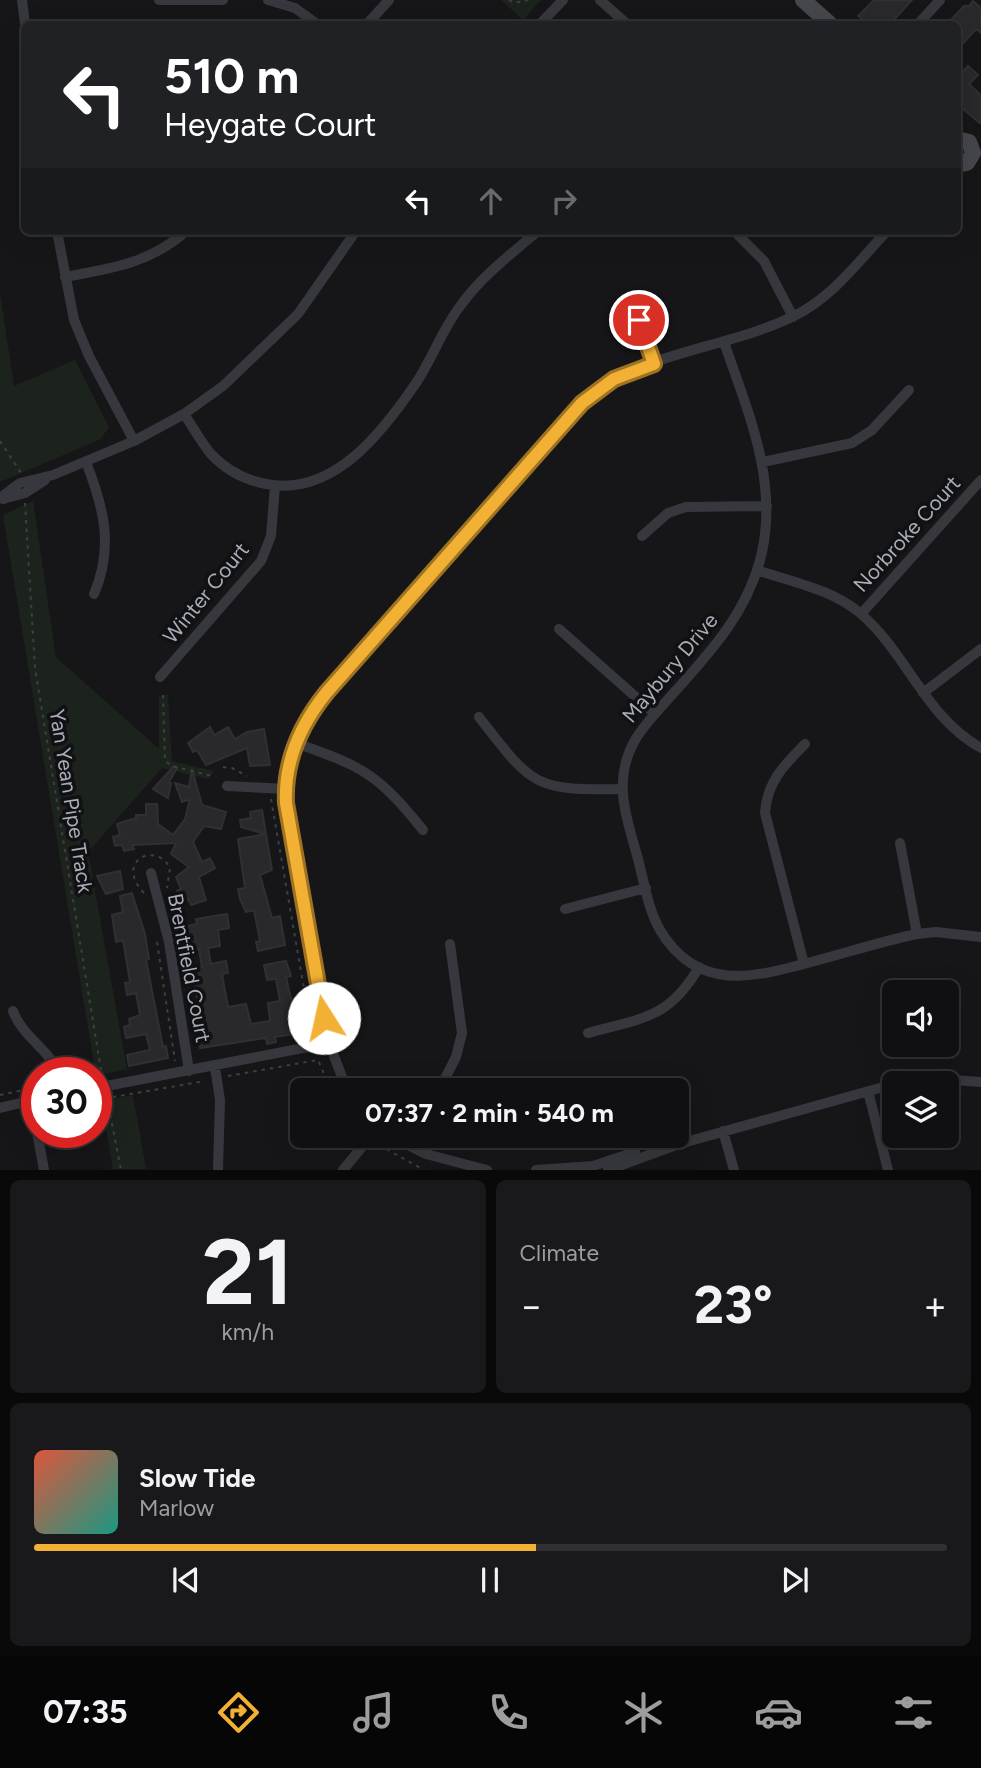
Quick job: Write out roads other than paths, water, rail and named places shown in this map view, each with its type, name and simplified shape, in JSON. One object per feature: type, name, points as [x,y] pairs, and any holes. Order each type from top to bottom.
[{"type":"street","points":[[22,0],[25,21]]},
{"type":"street","points":[[159,0],[223,0]]},
{"type":"street","points":[[268,0],[295,8],[313,21]]},
{"type":"street","points":[[370,21],[389,0]]},
{"type":"street","points":[[543,21],[563,0]]},
{"type":"street","points":[[600,0],[624,21]]},
{"type":"street","points":[[803,0],[827,21]]},
{"type":"street","points":[[921,21],[940,0]]},
{"type":"street","points":[[961,140],[969,142],[978,161]]},
{"type":"street","points":[[961,164],[972,157],[978,161]]},
{"type":"street","points":[[58,235],[79,334],[134,441]]},
{"type":"street","points":[[65,277],[144,260],[180,235]]},
{"type":"street","points":[[0,499],[134,441],[184,414],[223,386],[280,334],[316,291],[353,235]]},
{"type":"street","points":[[184,414],[210,453],[247,479],[288,487],[316,481],[351,459],[415,385],[452,318],[472,290],[533,235]]},
{"type":"street","points":[[738,235],[764,261],[793,317]]},
{"type":"street","points":[[342,1078],[330,1047],[292,843],[286,789],[296,743],[308,717],[327,692],[582,403],[614,379],[793,317],[835,288],[883,235]]},
{"type":"street","points":[[639,320],[654,364]]},
{"type":"street","name":"Maybury Drive","points":[[724,341],[763,462],[767,506],[757,570],[742,607],[723,636],[638,735],[628,754],[621,789],[656,921],[668,941],[699,967],[722,975],[754,977],[917,934],[936,932],[981,937]]},
{"type":"street","points":[[763,462],[852,443],[872,430],[909,390]]},
{"type":"street","points":[[86,462],[106,527],[104,568],[94,594]]},
{"type":"street","name":"Norbroke Court","points":[[861,614],[981,480]]},
{"type":"street","name":"Winter Court","points":[[160,677],[261,561],[271,536],[275,486]]},
{"type":"street","points":[[642,536],[668,513],[686,506],[767,506]]},
{"type":"street","points":[[757,570],[827,593],[861,614],[953,729],[981,748]]},
{"type":"street","points":[[559,629],[656,714]]},
{"type":"street","points":[[923,693],[981,649]]},
{"type":"street","points":[[479,718],[520,768],[537,780],[567,790],[621,789]]},
{"type":"street","points":[[296,743],[368,772],[388,789],[423,830]]},
{"type":"street","points":[[804,964],[765,813],[768,793],[776,775],[805,744]]},
{"type":"street","points":[[227,786],[286,789]]},
{"type":"street","points":[[900,843],[917,934]]},
{"type":"street","name":"Brentfield Court","points":[[150,873],[169,942],[176,1002],[189,1071]]},
{"type":"street","points":[[565,909],[646,888]]},
{"type":"street","points":[[445,1078],[456,1057],[463,1033],[450,944]]},
{"type":"street","points":[[588,1033],[665,1009],[682,995],[699,967]]},
{"type":"street","points":[[13,1011],[23,1029],[51,1057]]},
{"type":"street","points":[[112,1082],[330,1047]]},
{"type":"street","points":[[215,1067],[220,1100],[218,1170]]},
{"type":"street","points":[[959,1081],[979,1083]]},
{"type":"street","points":[[689,1141],[882,1087]]},
{"type":"street","points":[[868,1091],[888,1170]]},
{"type":"street","points":[[0,1108],[21,1103]]},
{"type":"street","points":[[723,1131],[734,1170]]},
{"type":"street","points":[[40,1148],[44,1170]]},
{"type":"street","points":[[343,1170],[361,1148]]},
{"type":"street","points":[[412,1148],[443,1160],[487,1170]]},
{"type":"street","points":[[536,1170],[594,1168],[620,1154],[655,1148]]},
{"type":"street","points":[[608,1170],[668,1148]]}]
